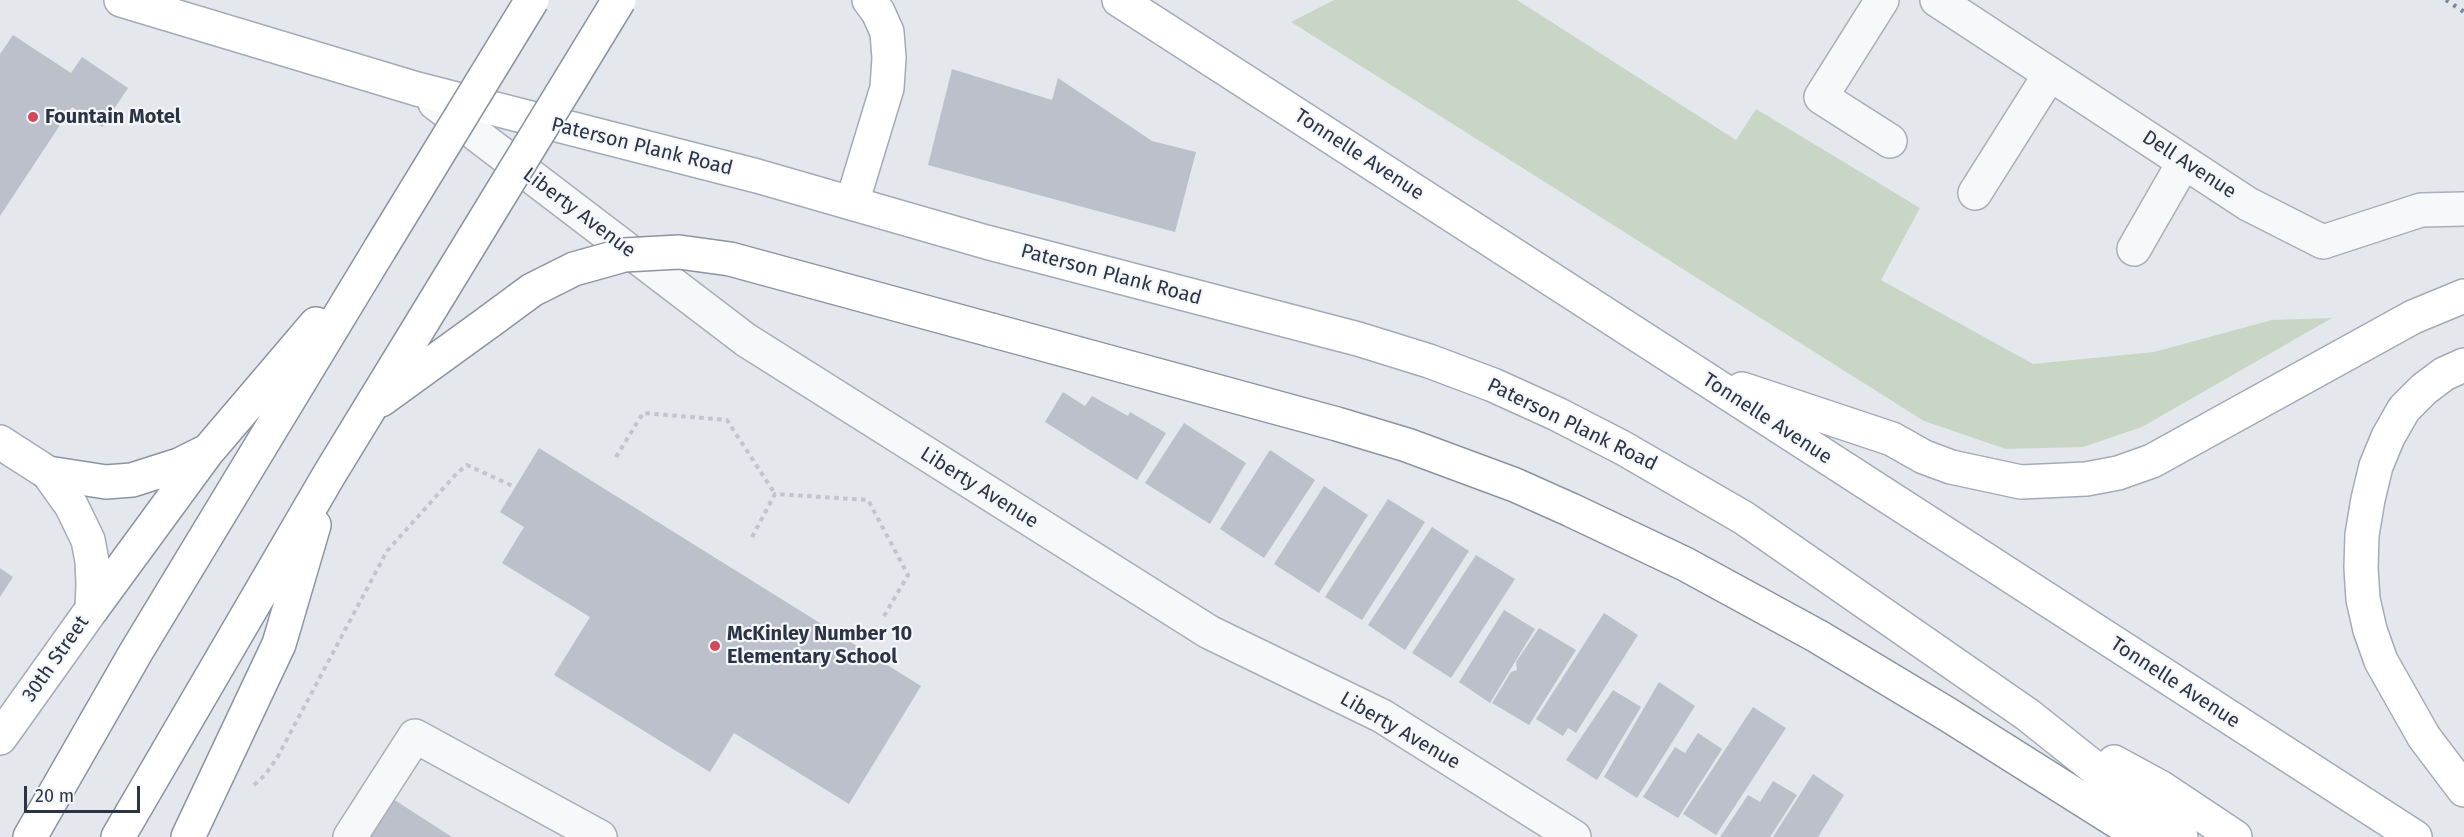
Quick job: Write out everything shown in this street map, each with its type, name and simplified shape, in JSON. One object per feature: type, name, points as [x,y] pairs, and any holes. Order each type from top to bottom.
[{"type":"main road","name":"Paterson Plank Road","points":[[121,0],[190,9],[417,89],[757,176],[986,242],[1358,339],[1493,385],[1557,414],[1623,448],[1744,518],[2028,715],[2181,837]]},
{"type":"main road","points":[[30,837],[136,652],[532,0]]},
{"type":"main road","points":[[118,837],[328,475],[619,0]]},
{"type":"main road","points":[[852,203],[886,88],[888,68],[887,32],[879,12],[869,0]]},
{"type":"main road","name":"Tonnelle Avenue","points":[[1119,0],[2415,837]]},
{"type":"main road","name":"30th Street","points":[[0,738],[207,452],[380,249]]},
{"type":"main road","points":[[370,408],[532,290],[574,269],[624,255],[679,252],[730,259],[1337,424],[1397,442],[1515,485],[1685,564],[1817,636],[1947,714],[2142,837]]},
{"type":"main road","points":[[1698,374],[1892,438],[1924,457],[1951,467],[2021,482],[2085,479],[2118,472],[2152,461],[2413,317],[2464,296]]},
{"type":"main road","points":[[2464,365],[2444,374],[2424,389],[2404,409],[2388,437],[2376,466],[2368,499],[2362,535],[2361,568],[2363,599],[2370,630],[2381,661],[2424,737],[2464,790]]},
{"type":"main road","points":[[0,442],[48,473],[71,505],[88,540],[92,561],[92,609]]},
{"type":"main road","points":[[48,473],[106,482],[132,480],[172,468],[207,452]]},
{"type":"main road","points":[[188,837],[279,644],[328,475]]},
{"type":"main road","name":"Paterson Plank Road","points":[[2028,715],[2160,787],[2235,837]]},
{"type":"street","points":[[1882,0],[1821,97],[1890,141]]},
{"type":"street","name":"Dell Avenue","points":[[1937,0],[2248,204],[2323,242],[2421,210],[2464,209]]},
{"type":"street","points":[[1975,193],[2050,74]]},
{"type":"street","name":"Liberty Avenue","points":[[417,89],[746,340],[1209,632],[1382,716],[1574,837]]},
{"type":"street","points":[[2134,249],[2184,162]]},
{"type":"street","points":[[350,837],[416,736],[600,837]]},
{"type":"path","points":[[616,457],[643,412],[727,420],[775,494]]},
{"type":"path","points":[[252,787],[265,775],[277,758],[387,551],[457,472],[467,465],[515,487]]},
{"type":"path","points":[[752,537],[775,494]]},
{"type":"path","points":[[775,494],[868,500],[908,575],[884,616]]},
{"type":"green space","points":[[1334,0],[1517,0],[1736,140],[1756,109],[1920,208],[1881,280],[2033,364],[2154,352],[2272,320],[2332,318],[2142,427],[2083,447],[2006,449],[1924,421],[1291,22]]},
{"type":"building","name":"Fountain Motel","points":[[13,35],[71,73],[82,57],[128,88],[102,127],[72,107],[0,216],[0,54]]},
{"type":"building","points":[[952,69],[1052,100],[1058,78],[1152,141],[1196,152],[1175,232],[928,165]]},
{"type":"building","points":[[1063,392],[1085,406],[1092,396],[1128,416],[1130,412],[1166,433],[1137,480],[1045,422]]},
{"type":"building","points":[[1184,423],[1246,463],[1210,524],[1145,483]]},
{"type":"building","name":"McKinley Number 10 Elementary School","points":[[539,448],[921,686],[849,804],[734,733],[710,772],[554,675],[590,617],[502,563],[524,527],[500,512]]},
{"type":"building","points":[[1270,450],[1315,480],[1264,558],[1220,529]]},
{"type":"building","points":[[1324,486],[1368,515],[1319,593],[1274,564]]},
{"type":"building","points":[[1388,499],[1425,522],[1362,620],[1325,597]]},
{"type":"building","points":[[1432,527],[1469,551],[1405,650],[1368,625]]},
{"type":"building","points":[[1476,555],[1515,579],[1451,678],[1412,653]]},
{"type":"building","points":[[0,568],[13,577],[0,597]]},
{"type":"building","points":[[1504,610],[1535,629],[1490,703],[1459,682]]},
{"type":"building","points":[[1604,613],[1638,635],[1576,733],[1568,728],[1563,736],[1536,719]]},
{"type":"building","points":[[1539,628],[1576,650],[1529,725],[1492,703],[1511,672],[1517,670],[1516,662]]},
{"type":"building","points":[[1659,682],[1695,706],[1637,798],[1604,777]]},
{"type":"building","points":[[1613,690],[1641,707],[1597,780],[1566,760]]},
{"type":"building","points":[[1753,707],[1786,728],[1716,835],[1683,814]]},
{"type":"building","points":[[1698,733],[1722,749],[1678,818],[1643,797],[1675,747],[1685,753]]},
{"type":"building","points":[[1813,774],[1844,795],[1818,837],[1773,837]]},
{"type":"building","points":[[1773,781],[1797,795],[1770,837],[1720,837],[1748,795],[1760,802]]},
{"type":"building","points":[[393,799],[452,837],[369,837]]},
{"type":"railway","points":[[2446,0],[2464,12]]},
{"type":"place","name":"Fountain Motel","points":[[33,117]]},
{"type":"place","name":"McKinley Number 10 Elementary School","points":[[715,646]]}]
